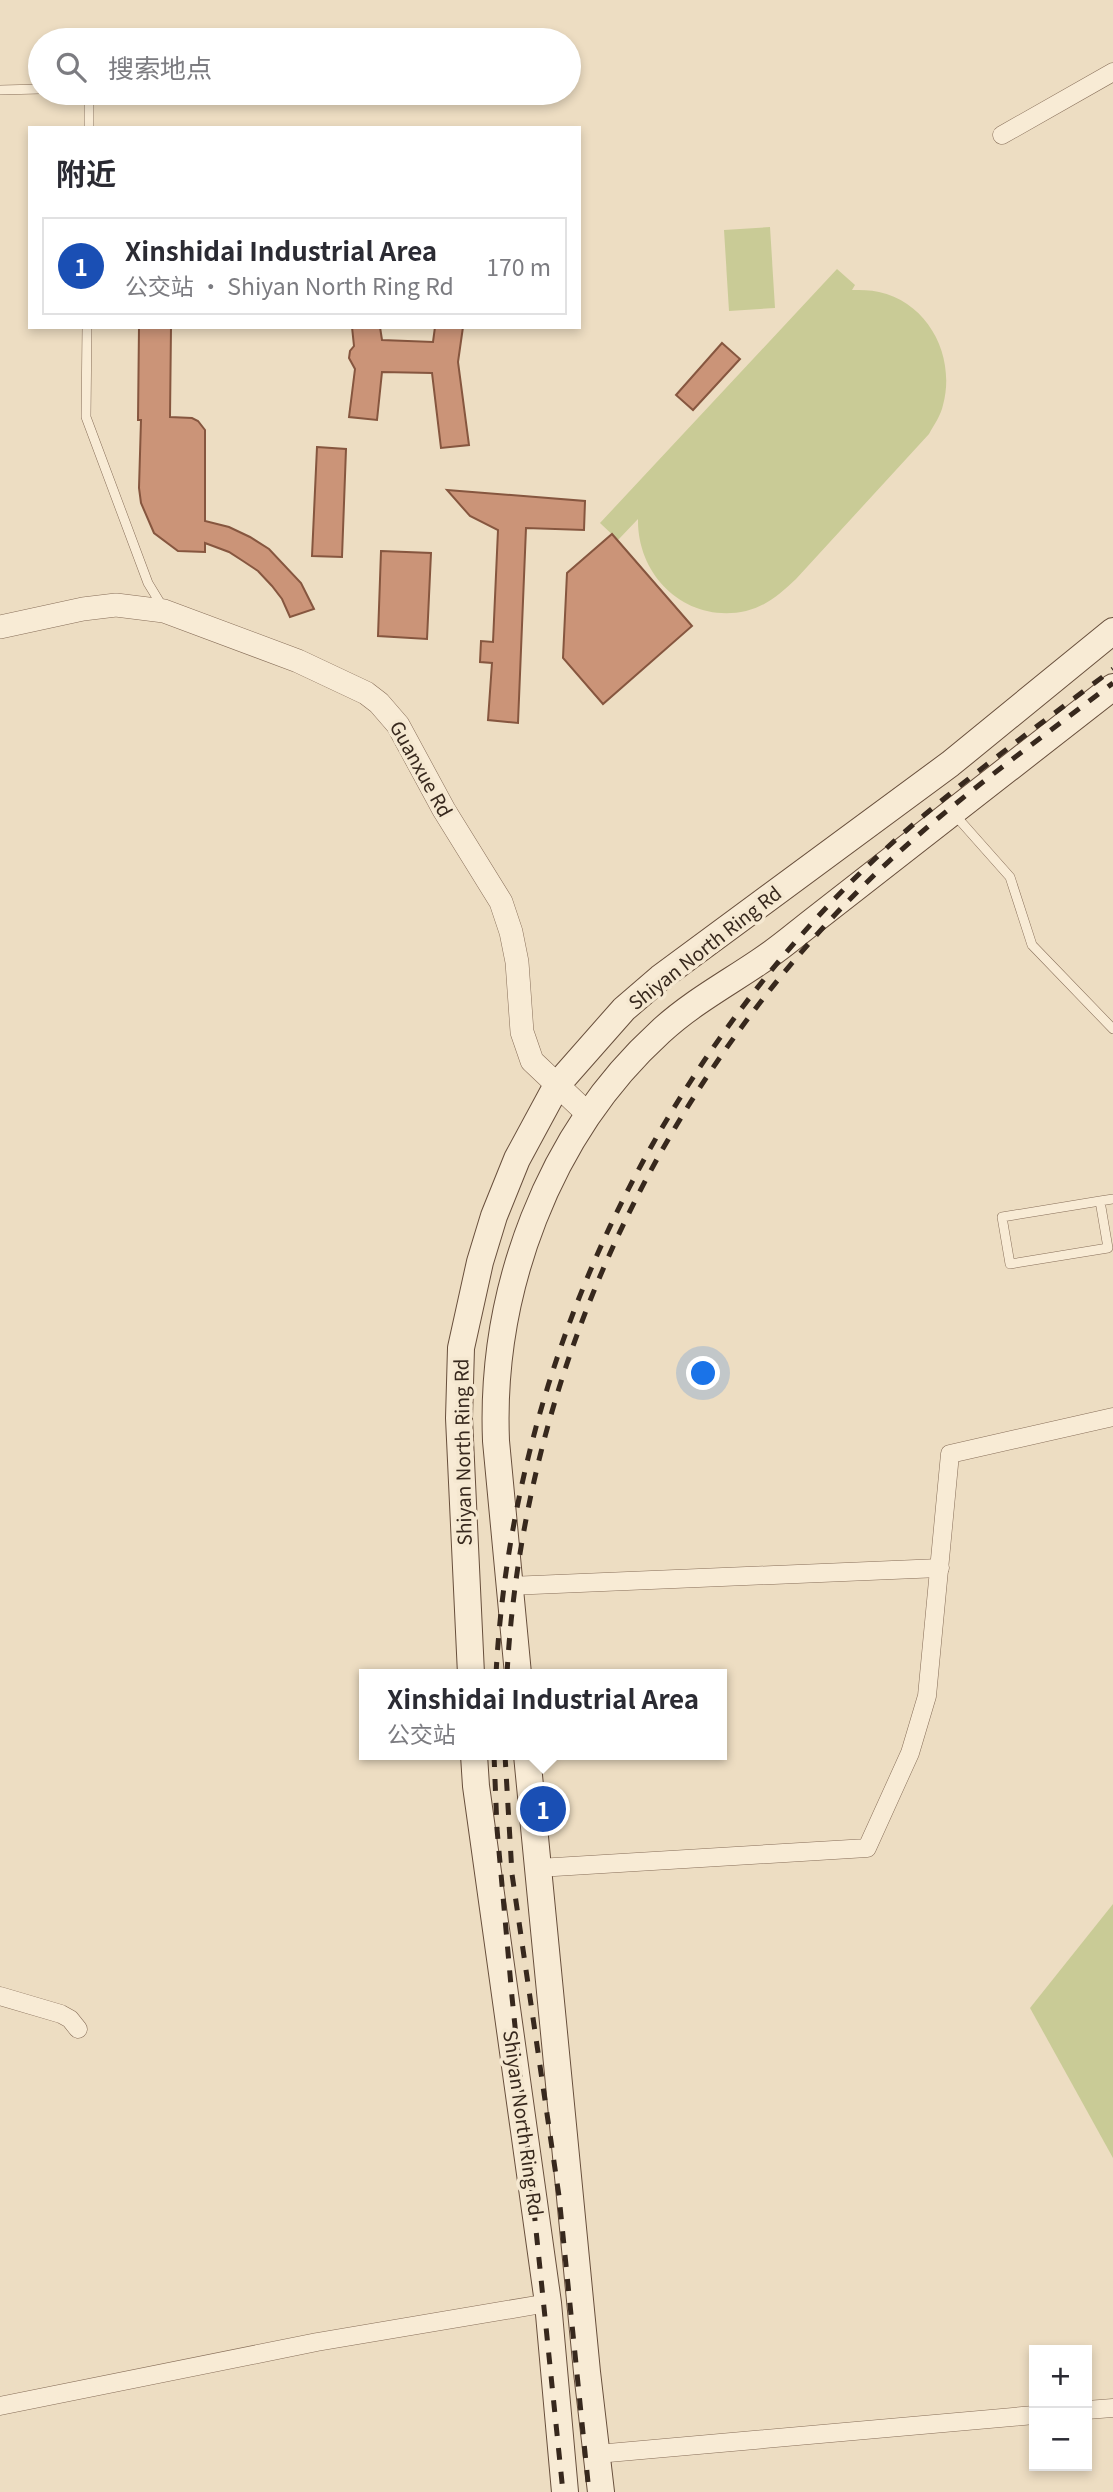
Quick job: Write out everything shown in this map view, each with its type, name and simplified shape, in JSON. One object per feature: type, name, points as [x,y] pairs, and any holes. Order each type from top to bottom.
[{"type":"main road","name":"Shiyan North Ring Rd","points":[[471,1669],[459,1418],[461,1348],[480,1262],[494,1216],[517,1160],[557,1085],[624,1009],[660,978],[950,764],[1113,631]]},
{"type":"main road","name":"Shiyan North Ring Rd","points":[[517,1669],[495,1404],[498,1362],[516,1273],[532,1223],[554,1173],[589,1115],[625,1067],[660,1032],[698,1001],[762,961],[1113,687]]},
{"type":"main road","name":"Shiyan North Ring Rd","points":[[474,1760],[548,2303],[565,2492]]},
{"type":"main road","name":"Shiyan North Ring Rd","points":[[527,1760],[601,2492]]},
{"type":"street","points":[[1002,135],[1113,72]]},
{"type":"street","name":"Guanxue Rd","points":[[0,627],[83,609],[116,605],[164,611],[298,661],[366,693],[390,713],[406,737],[444,810],[501,902],[517,962],[522,1032],[532,1060],[589,1115]]},
{"type":"street","points":[[538,1868],[867,1848],[909,1753],[927,1696],[950,1454],[1113,1417]]},
{"type":"street","points":[[509,1586],[940,1568]]},
{"type":"street","points":[[0,1996],[61,2014],[70,2019],[78,2029]]},
{"type":"street","points":[[0,2406],[317,2342],[548,2303]]},
{"type":"street","points":[[1092,2410],[1113,2408]]},
{"type":"street","points":[[597,2454],[1029,2415]]},
{"type":"lane","points":[[0,89],[28,89]]},
{"type":"lane","points":[[89,105],[89,126]]},
{"type":"lane","points":[[87,329],[86,417],[148,583],[164,611]]},
{"type":"lane","points":[[952,812],[1010,877],[1032,946],[1113,1029]]},
{"type":"lane","points":[[1100,1201],[1108,1248],[1010,1264],[1002,1217],[1100,1201],[1113,1199]]},
{"type":"green space","points":[[770,227],[775,308],[729,311],[724,230]]},
{"type":"green space","points":[[837,269],[855,285],[852,290],[876,291],[897,298],[925,320],[942,351],[946,369],[946,387],[939,416],[929,434],[796,579],[773,598],[754,609],[724,613],[704,610],[686,603],[670,592],[656,577],[646,560],[638,519],[618,540],[600,523]]},
{"type":"green space","points":[[1113,1904],[1113,2158],[1030,2008]]},
{"type":"building","points":[[139,329],[171,329],[170,417],[192,418],[205,430],[205,521],[229,527],[269,549],[301,583],[314,609],[290,617],[282,599],[258,571],[229,552],[205,543],[205,552],[178,551],[154,533],[141,503],[141,420],[138,420]]},
{"type":"building","points":[[352,329],[380,329],[382,340],[433,342],[435,329],[463,329],[458,362],[469,445],[441,448],[432,373],[382,372],[377,420],[349,417],[355,369],[349,358],[354,346]]},
{"type":"building","points":[[722,343],[740,359],[693,410],[676,395]]},
{"type":"building","points":[[317,447],[346,449],[342,557],[312,556]]},
{"type":"building","points":[[447,490],[585,501],[584,530],[526,528],[518,723],[488,720],[492,663],[480,662],[481,641],[493,642],[498,530],[470,516]]},
{"type":"building","points":[[612,534],[692,626],[603,704],[563,658],[567,573]]},
{"type":"building","points":[[381,551],[431,553],[427,639],[378,636]]},
{"type":"railway","points":[[496,1669],[507,1563],[529,1453],[561,1347],[602,1243],[653,1144],[712,1049],[780,960],[855,878],[948,795],[1113,669]]},
{"type":"railway","points":[[508,1669],[518,1564],[540,1456],[572,1350],[613,1247],[663,1149],[722,1055],[789,967],[864,885],[954,805],[1113,683]]},
{"type":"railway","points":[[494,1760],[497,1829],[512,1997],[563,2492]]},
{"type":"railway","points":[[505,1760],[512,1874],[559,2196],[589,2492]]},
{"type":"place","name":"Xinshidai Industrial Area","points":[[543,1809]]}]
